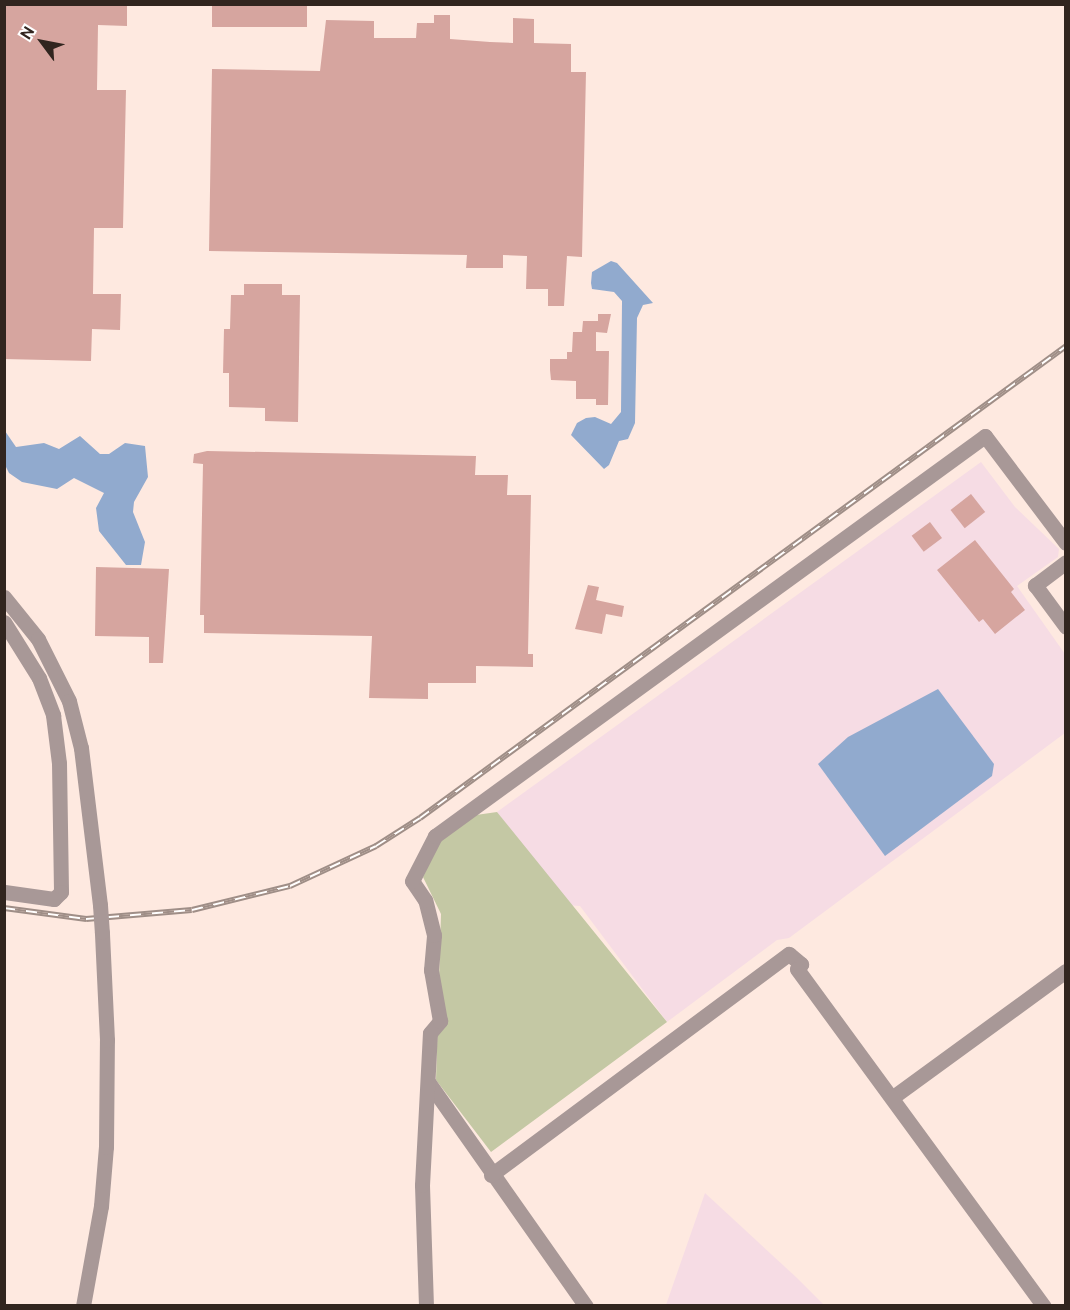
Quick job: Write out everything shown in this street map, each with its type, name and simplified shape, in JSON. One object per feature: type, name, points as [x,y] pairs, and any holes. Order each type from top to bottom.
[{"type":"street","points":[[426,1305],[422,1185],[430,1033],[440,1020],[431,970],[434,935],[425,900],[412,881],[435,836],[985,436],[1065,543]]},
{"type":"street","points":[[1065,562],[1035,585],[1065,627]]},
{"type":"street","points":[[4,597],[38,639],[69,701],[81,748],[100,905],[107,1040],[106,1148],[101,1206],[83,1305]]},
{"type":"street","points":[[4,622],[39,678],[53,715],[59,763],[61,892],[54,899],[4,892]]},
{"type":"street","points":[[491,1175],[789,954],[801,964],[797,969],[1044,1305]]},
{"type":"street","points":[[893,1097],[1065,971]]},
{"type":"street","points":[[429,1083],[491,1175],[586,1305]]},
{"type":"shaded area","points":[[981,462],[1015,507],[1059,549],[1058,557],[1017,586],[1065,654],[1065,733],[789,938],[777,940],[667,1022],[580,906],[565,905],[497,812]]},
{"type":"shaded area","points":[[705,1193],[797,1278],[824,1305],[666,1305]]},
{"type":"green space","points":[[497,812],[667,1022],[491,1152],[436,1080],[441,914],[423,877],[440,840],[476,815]]},
{"type":"water","points":[[611,261],[617,263],[653,303],[643,305],[637,318],[635,423],[628,439],[619,441],[609,465],[604,469],[571,435],[577,423],[586,418],[595,417],[611,424],[621,412],[622,301],[614,292],[592,289],[591,283],[592,272]]},
{"type":"water","points":[[5,431],[16,447],[44,443],[59,449],[80,436],[100,454],[109,454],[125,443],[145,446],[148,477],[134,502],[133,512],[145,542],[141,565],[126,565],[99,531],[96,508],[104,493],[74,478],[57,489],[22,482],[9,473],[5,465]]},
{"type":"water","points":[[938,689],[994,764],[992,776],[885,856],[818,764],[848,737]]},
{"type":"building","points":[[4,4],[127,4],[127,26],[98,25],[97,90],[126,90],[123,228],[94,228],[93,294],[121,294],[120,330],[92,329],[91,361],[4,359]]},
{"type":"building","points":[[212,4],[307,4],[307,27],[212,27]]},
{"type":"building","points":[[434,15],[450,15],[450,39],[513,43],[513,18],[534,19],[534,43],[571,44],[571,72],[586,72],[582,257],[567,256],[564,306],[548,306],[548,289],[526,289],[527,256],[503,255],[503,268],[466,268],[467,255],[209,251],[212,69],[320,71],[326,20],[374,21],[374,38],[416,38],[417,23],[434,23]]},
{"type":"building","points":[[244,284],[282,284],[282,295],[300,295],[298,422],[265,421],[265,408],[229,407],[229,373],[223,373],[224,329],[230,329],[231,295],[244,295]]},
{"type":"building","points":[[598,314],[611,314],[607,333],[596,332],[596,351],[609,351],[608,405],[596,405],[596,399],[576,399],[576,381],[551,380],[550,359],[567,359],[567,352],[572,352],[573,332],[582,332],[583,321],[598,321]]},
{"type":"building","points":[[207,451],[476,456],[475,475],[508,475],[507,495],[531,495],[528,654],[533,654],[533,667],[476,666],[476,683],[428,683],[428,699],[369,698],[372,636],[204,633],[204,615],[200,615],[203,464],[193,463],[194,454]]},
{"type":"building","points":[[971,494],[985,512],[965,528],[951,510]]},
{"type":"building","points":[[930,522],[942,538],[924,552],[912,536]]},
{"type":"building","points":[[975,540],[1014,589],[1011,592],[1025,610],[995,634],[983,619],[979,622],[937,570]]},
{"type":"building","points":[[96,567],[169,569],[163,663],[149,663],[149,637],[95,636]]},
{"type":"building","points":[[588,585],[599,587],[596,600],[624,606],[622,617],[606,614],[602,634],[575,629]]},
{"type":"railway","points":[[4,908],[86,919],[192,910],[290,886],[376,846],[420,818],[1066,346]]}]
